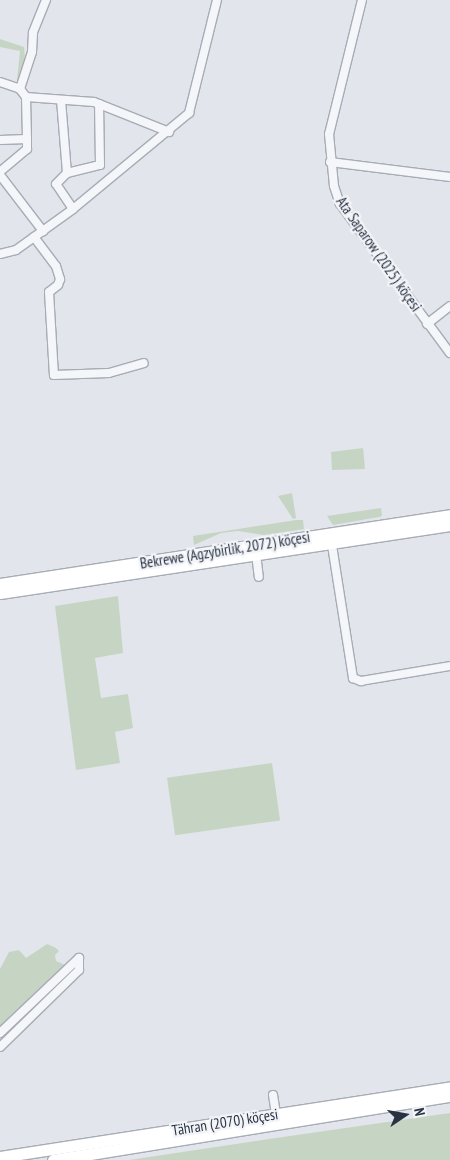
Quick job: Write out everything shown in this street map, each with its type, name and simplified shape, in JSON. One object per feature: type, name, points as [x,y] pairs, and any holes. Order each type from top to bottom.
[{"type":"main road","name":"Bekrewe (Agzybirlik, 2072) köçesi","points":[[0,584],[21,587],[256,554],[450,515]]},
{"type":"main road","name":"Bekrewe (Agzybirlik, 2072) köçesi","points":[[0,593],[21,587],[331,538],[450,525]]},
{"type":"main road","points":[[0,580],[21,587]]},
{"type":"main road","points":[[0,598],[21,587]]},
{"type":"main road","name":"Tähran (2070) köçesi","points":[[0,1157],[450,1087]]},
{"type":"main road","name":"Tähran (2070) köçesi","points":[[53,1160],[450,1096]]},
{"type":"street","points":[[20,89],[32,52],[33,33],[46,0]]},
{"type":"street","points":[[0,254],[16,250],[73,209],[169,132],[189,113],[194,102],[217,0]]},
{"type":"street","name":"Ata Saparow (2025) köçesi","points":[[362,0],[331,120],[330,162],[340,204],[450,352]]},
{"type":"street","points":[[0,82],[20,89],[26,97],[27,150],[0,174],[42,231]]},
{"type":"street","points":[[26,97],[99,104],[169,132]]},
{"type":"street","points":[[61,100],[67,173]]},
{"type":"street","points":[[73,209],[56,184],[67,173],[100,165],[99,104]]},
{"type":"street","points":[[0,140],[26,139]]},
{"type":"street","points":[[330,162],[450,177]]},
{"type":"street","points":[[34,237],[59,273],[58,285],[49,292],[54,375],[109,373],[144,363]]},
{"type":"street","points":[[428,324],[450,306]]},
{"type":"street","points":[[331,538],[350,673],[355,681],[450,666]]},
{"type":"street","points":[[256,554],[260,577]]},
{"type":"street","points":[[0,1033],[79,958],[79,970],[0,1047]]},
{"type":"street","points":[[273,1095],[276,1114]]},
{"type":"green space","points":[[0,39],[24,47],[25,59],[17,81],[20,51],[0,47]]},
{"type":"green space","points":[[363,448],[365,469],[332,470],[331,452]]},
{"type":"green space","points":[[292,493],[296,518],[293,519],[278,496]]},
{"type":"green space","points":[[381,508],[382,516],[333,525],[327,516]]},
{"type":"green space","points":[[303,520],[304,529],[264,535],[238,531],[221,533],[194,545],[193,536]]},
{"type":"green space","points":[[118,596],[123,653],[95,658],[101,698],[128,694],[133,728],[115,732],[120,763],[76,770],[55,606]]},
{"type":"green space","points":[[272,763],[280,820],[175,835],[167,778]]},
{"type":"green space","points":[[47,944],[59,951],[55,955],[56,961],[65,965],[0,1027],[0,969],[9,952],[19,950],[26,958]]},
{"type":"green space","points":[[450,1113],[450,1160],[129,1160],[269,1139]]}]
